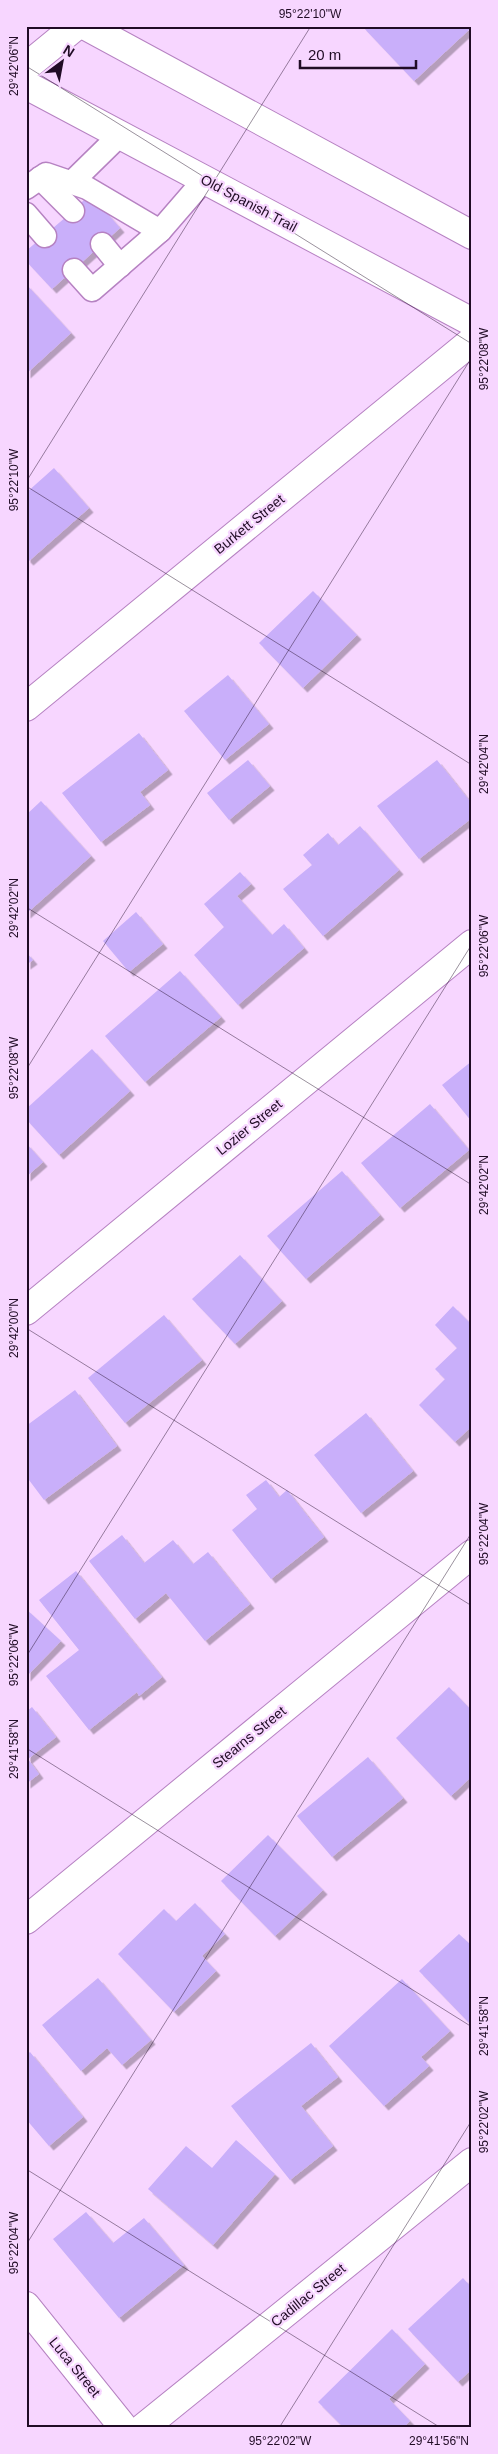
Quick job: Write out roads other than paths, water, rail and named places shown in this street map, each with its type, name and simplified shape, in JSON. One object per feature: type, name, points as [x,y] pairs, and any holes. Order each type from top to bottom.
[{"type":"street","points":[[26,67],[76,26]]},
{"type":"street","points":[[86,26],[472,235]]},
{"type":"street","name":"Old Spanish Trail","points":[[26,84],[472,322]]},
{"type":"street","name":"Burkett Street","points":[[26,707],[472,341]]},
{"type":"street","name":"Lozier Street","points":[[26,1310],[472,944]]},
{"type":"street","name":"Stearns Street","points":[[26,1920],[472,1554]]},
{"type":"street","name":"Cadillac Street","points":[[143,2428],[472,2162]]},
{"type":"street","name":"Luca Street","points":[[26,2306],[124,2428]]},
{"type":"lane","points":[[71,182],[120,135]]},
{"type":"lane","points":[[73,211],[33,183],[46,174],[87,188],[160,231]]},
{"type":"lane","points":[[74,270],[92,290],[160,231],[205,179]]},
{"type":"lane","points":[[26,214],[45,236]]},
{"type":"lane","points":[[102,244],[120,266]]}]
